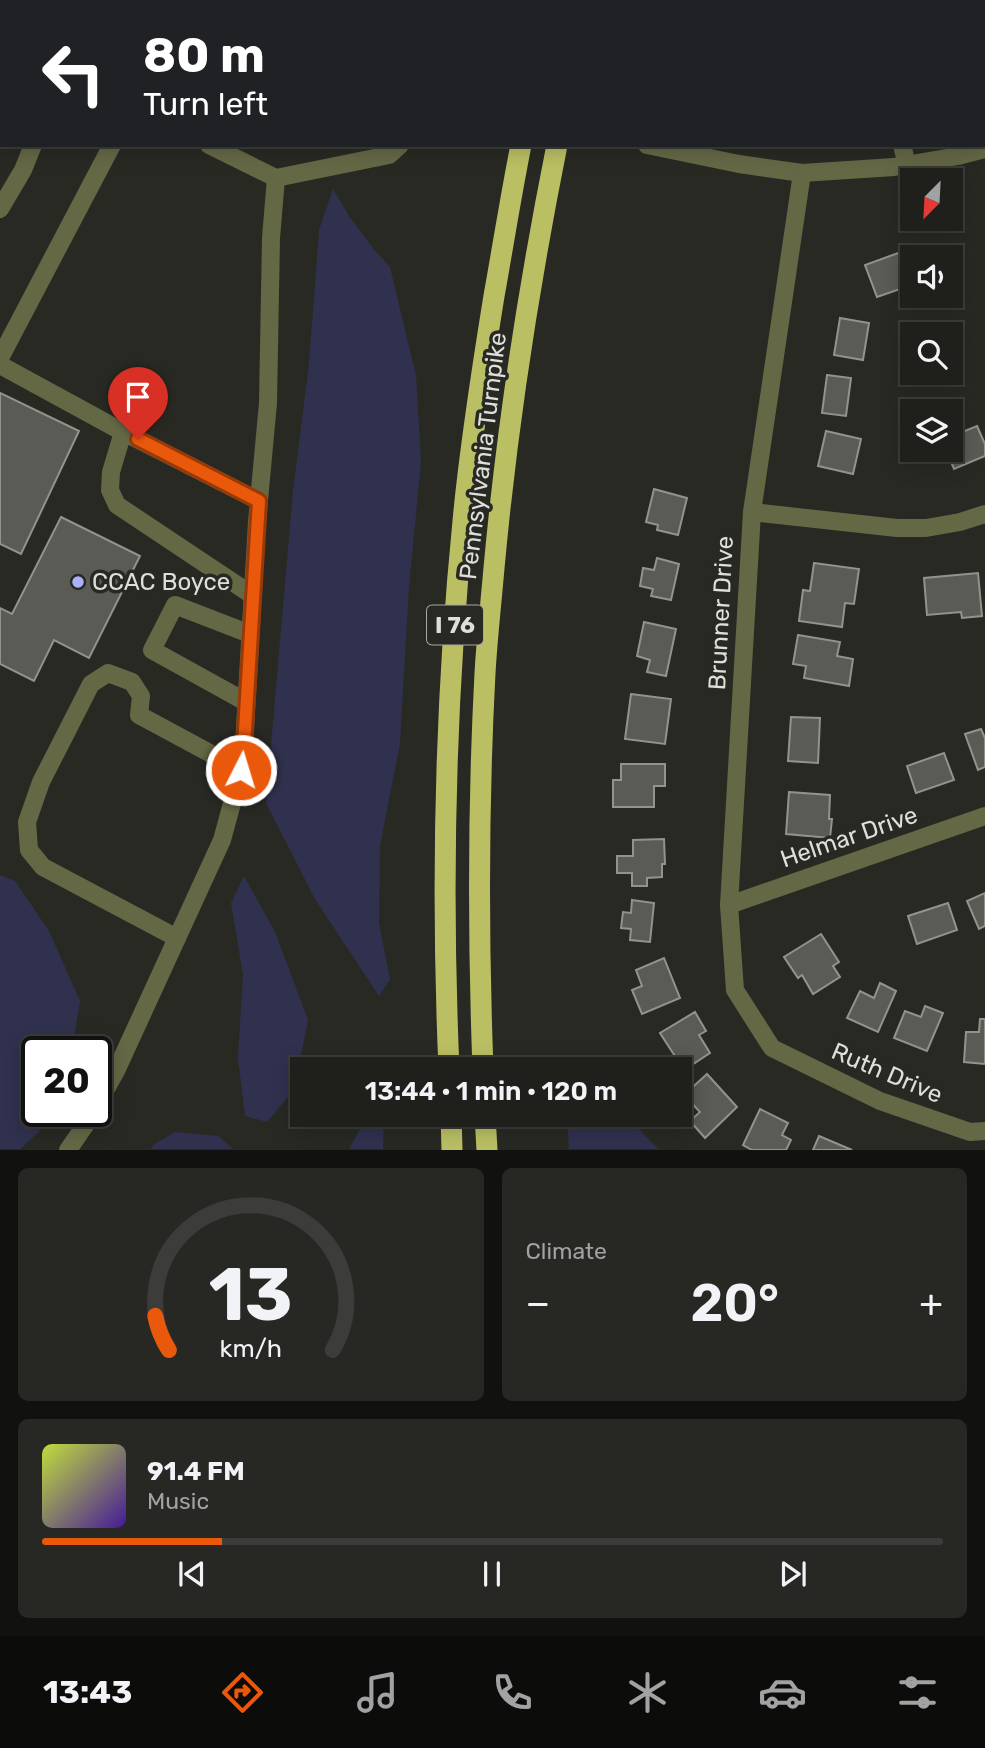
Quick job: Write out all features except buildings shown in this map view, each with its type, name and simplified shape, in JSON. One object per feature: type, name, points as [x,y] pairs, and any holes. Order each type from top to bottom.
[{"type":"highway","name":"Pennsylvania Turnpike","points":[[449,1057],[445,970],[447,764],[463,520],[486,345],[521,147]]},
{"type":"highway","name":"Pennsylvania Turnpike","points":[[483,1057],[479,887],[485,671],[503,477],[518,368],[557,147]]},
{"type":"highway","points":[[451,1127],[452,1150]]},
{"type":"highway","points":[[486,1127],[487,1150]]},
{"type":"street","points":[[0,209],[23,170],[32,147]]},
{"type":"street","points":[[0,358],[111,147]]},
{"type":"street","points":[[213,147],[276,178],[390,155],[398,147]]},
{"type":"street","points":[[657,147],[739,164],[802,173],[907,165],[985,149]]},
{"type":"street","points":[[902,147],[907,165]]},
{"type":"street","name":"Brunner Drive","points":[[772,1048],[735,990],[729,905],[752,512],[802,173]]},
{"type":"street","points":[[112,1078],[222,840],[243,763],[252,595],[268,403],[271,238],[276,178]]},
{"type":"street","points":[[0,365],[123,432],[259,501]]},
{"type":"street","points":[[123,432],[110,481],[110,490],[117,505],[252,595]]},
{"type":"street","points":[[752,512],[897,528],[926,528],[985,514]]},
{"type":"street","points":[[246,702],[152,650],[175,605],[250,634]]},
{"type":"street","points":[[177,938],[43,867],[29,850],[27,822],[41,782],[91,684],[108,673],[132,682],[141,696],[139,715],[241,770]]},
{"type":"street","name":"Helmar Drive","points":[[729,905],[985,816]]},
{"type":"street","name":"Ruth Drive","points":[[772,1048],[880,1101],[970,1132],[985,1131]]},
{"type":"street","points":[[68,1150],[85,1127]]},
{"type":"shaded area","points":[[333,189],[349,216],[390,267],[416,376],[421,462],[409,586],[400,743],[380,846],[379,923],[390,979],[379,996],[315,899],[266,803],[293,491],[309,364],[319,230]]},
{"type":"shaded area","points":[[0,875],[15,881],[49,931],[80,1001],[75,1036],[21,1036],[21,1127],[41,1127],[20,1149],[0,1149]]},
{"type":"shaded area","points":[[244,876],[275,932],[308,1020],[301,1057],[290,1057],[290,1095],[267,1122],[245,1116],[238,1058],[243,975],[231,903]]},
{"type":"shaded area","points":[[361,1127],[384,1127],[383,1149],[349,1149]]},
{"type":"shaded area","points":[[568,1127],[637,1127],[658,1149],[569,1149]]},
{"type":"shaded area","points":[[175,1132],[218,1136],[233,1149],[151,1149],[153,1145]]},
{"type":"place","name":"CCAC Boyce","points":[[78,582]]},
{"type":"route","points":[[138,439],[259,501],[241,770]]}]
